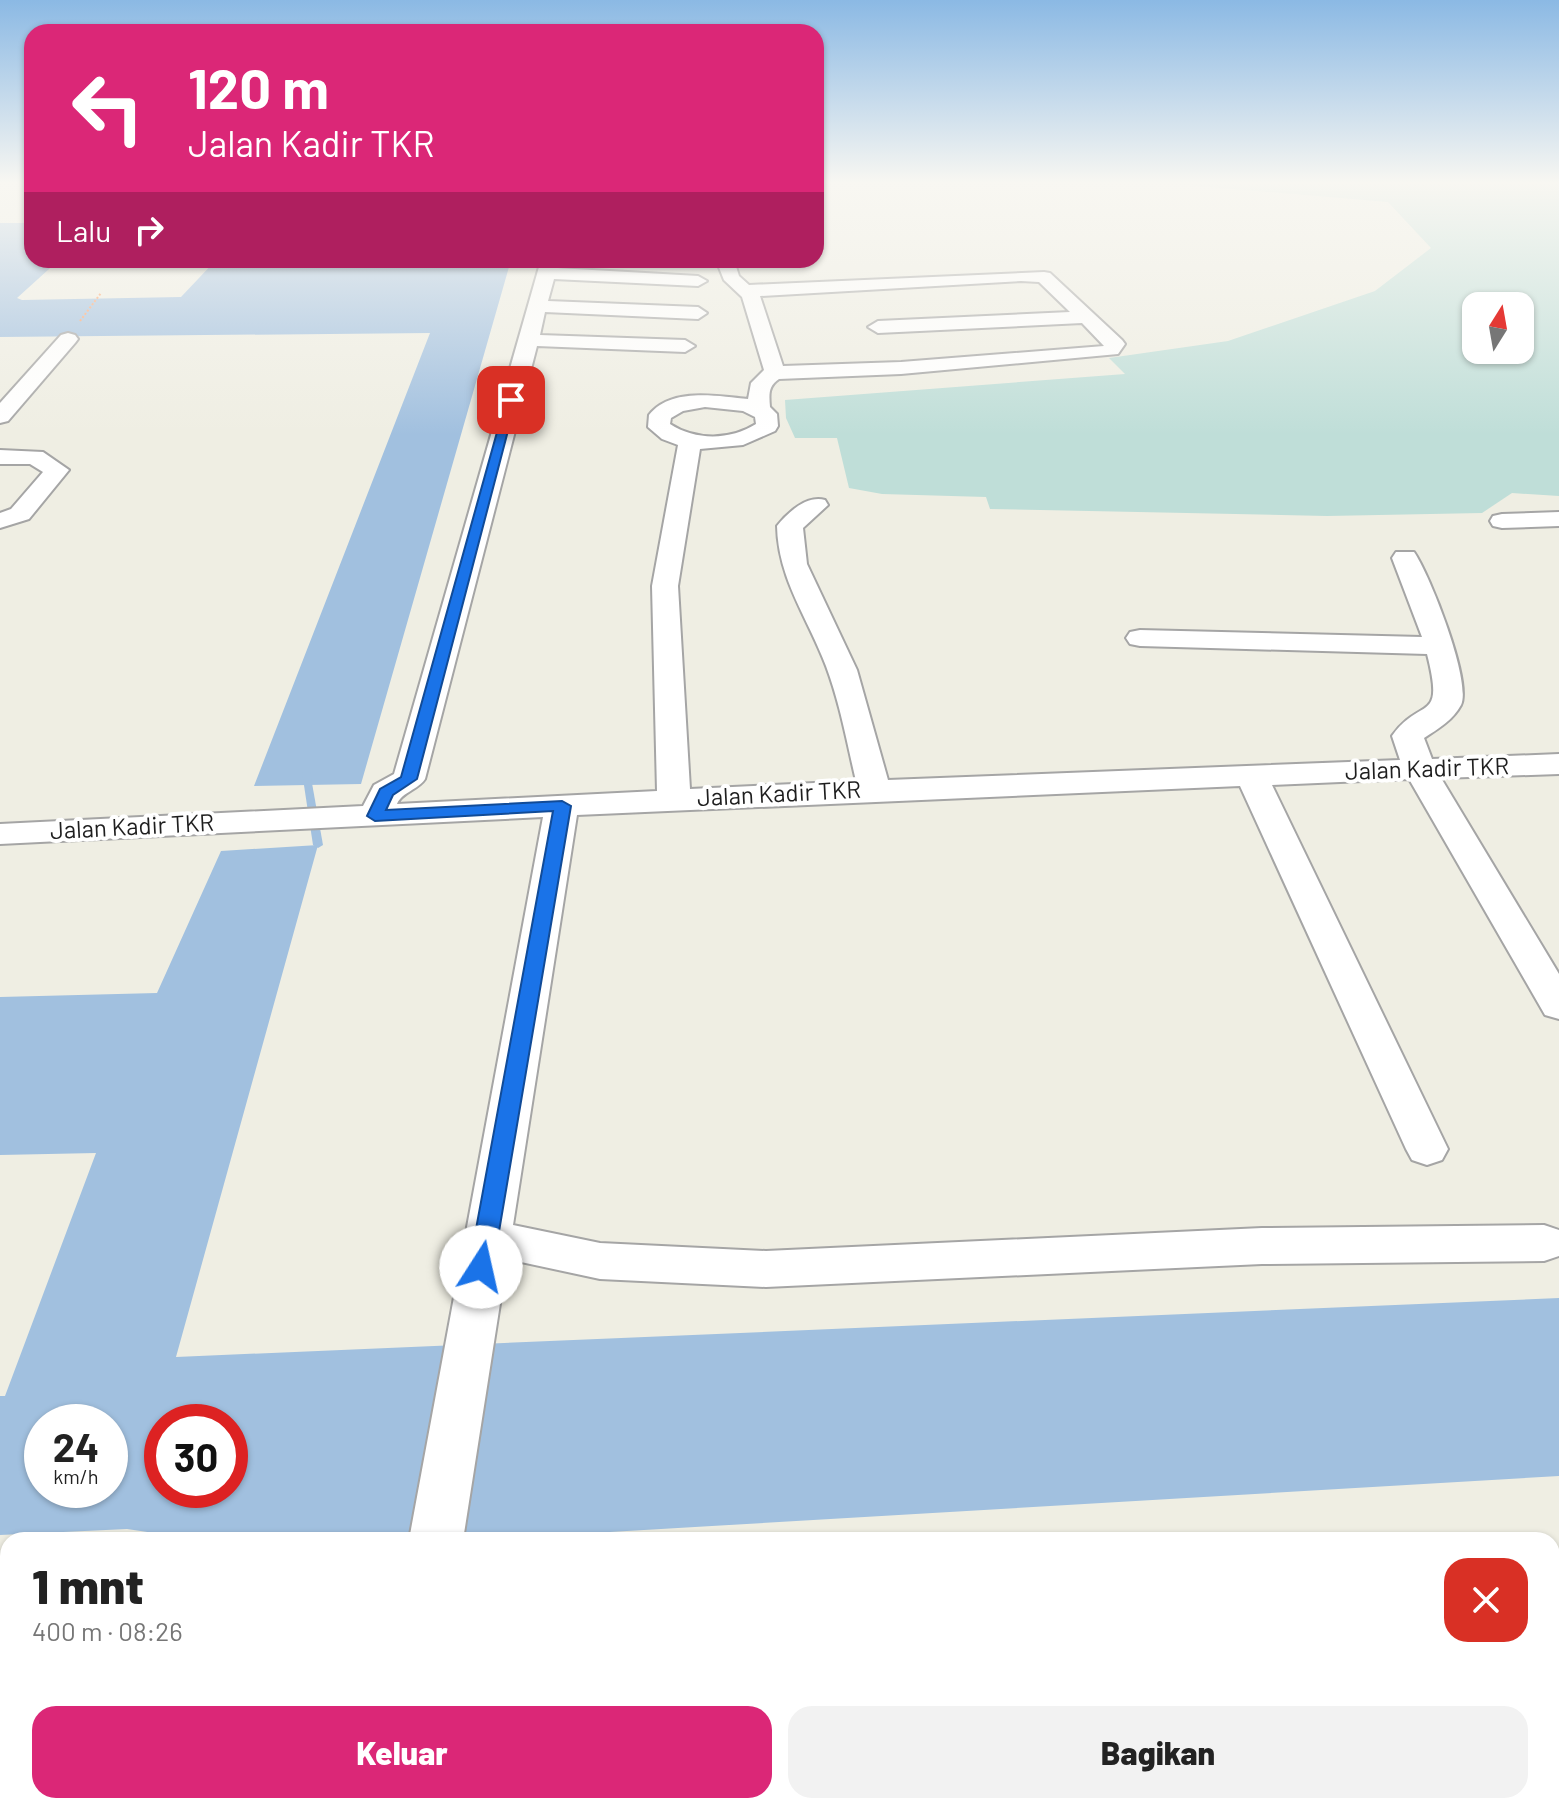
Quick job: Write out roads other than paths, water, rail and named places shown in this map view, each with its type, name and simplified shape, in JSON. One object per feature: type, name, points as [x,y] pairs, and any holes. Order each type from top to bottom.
[{"type":"street","points":[[370,816],[386,792],[409,779],[548,268]]},
{"type":"street","points":[[559,268],[698,281]]},
{"type":"street","points":[[727,268],[728,275],[750,294],[775,373]]},
{"type":"street","points":[[744,291],[878,327],[1111,350],[1115,344],[1044,277],[951,281],[878,327],[761,382],[758,390],[759,409]]},
{"type":"street","points":[[951,281],[984,322]]},
{"type":"street","points":[[537,306],[698,313]]},
{"type":"street","points":[[878,327],[1087,317]]},
{"type":"street","points":[[0,416],[68,339]]},
{"type":"street","points":[[527,340],[685,346]]},
{"type":"street","points":[[705,401],[735,402],[759,409],[768,420],[760,431],[721,441],[690,440],[659,427],[660,415],[677,405],[705,401]]},
{"type":"street","points":[[674,799],[665,586],[690,440]]},
{"type":"street","points":[[0,457],[35,457],[57,470],[20,514],[0,521]]},
{"type":"street","points":[[816,505],[790,526],[789,543],[800,582],[841,668],[875,790]]},
{"type":"street","points":[[1502,521],[1559,519]]},
{"type":"street","points":[[1405,558],[1440,646],[1450,696],[1447,705],[1408,736],[1419,769],[1559,1006]]},
{"type":"street","points":[[1140,638],[1440,646]]},
{"type":"street","name":"Jalan Kadir TKR","points":[[0,834],[674,799],[1559,764]]},
{"type":"street","points":[[1252,776],[1427,1149]]},
{"type":"street","points":[[437,1532],[562,806]]},
{"type":"street","points":[[486,1237],[600,1261],[766,1269],[1262,1246],[1544,1243]]},
{"type":"water","points":[[0,266],[50,268],[17,298],[22,300],[181,297],[208,268],[509,268],[361,784],[254,786],[430,333],[0,337]]},
{"type":"water","points":[[318,845],[176,1357],[1559,1298],[1559,1476],[610,1532],[147,1532],[127,1529],[0,1532],[0,1396],[5,1396],[96,1153],[0,1155],[0,997],[157,993],[221,851]]},
{"type":"waterway","points":[[306,772],[318,845]]}]
